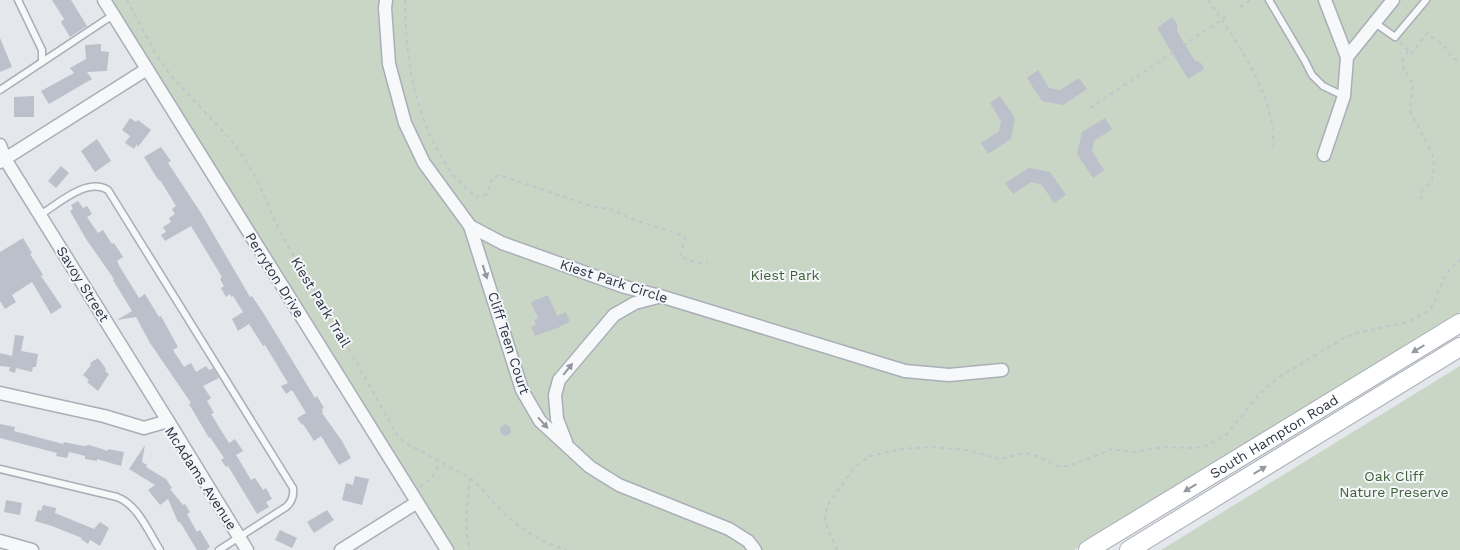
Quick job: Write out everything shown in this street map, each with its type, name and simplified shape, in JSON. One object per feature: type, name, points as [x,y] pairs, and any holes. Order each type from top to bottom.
[{"type":"main road","name":"South Hampton Road","points":[[1088,550],[1460,323]]},
{"type":"main road","name":"South Hampton Road","points":[[1129,550],[1460,347]]},
{"type":"main road","points":[[1300,420],[1311,439]]},
{"type":"street","name":"Perryton Drive","points":[[104,0],[416,497],[446,550]]},
{"type":"street","name":"Kiest Park Circle","points":[[386,0],[389,64],[405,124],[424,163],[470,226],[502,244],[625,287],[905,371],[949,375],[1002,370]]},
{"type":"street","points":[[1324,155],[1344,96],[1347,56],[1325,0]]},
{"type":"street","points":[[1347,56],[1393,0]]},
{"type":"street","points":[[3,160],[147,69]]},
{"type":"street","name":"Savoy Street","points":[[0,145],[3,160],[40,215],[168,421]]},
{"type":"street","name":"Cliff Teen Court","points":[[470,226],[522,390],[540,421],[590,467],[619,485],[729,529],[748,541],[755,550]]},
{"type":"street","name":"Cliff Teen Court","points":[[568,447],[562,436],[557,419],[555,395],[559,380],[614,315],[635,302],[660,296]]},
{"type":"street","name":"McAdams Avenue","points":[[0,392],[104,416],[144,428],[168,421],[247,550]]},
{"type":"street","points":[[341,550],[416,497]]},
{"type":"street","points":[[0,542],[32,550]]},
{"type":"lane","points":[[18,0],[42,50],[42,62]]},
{"type":"lane","points":[[1269,0],[1312,75],[1323,86],[1344,96]]},
{"type":"lane","points":[[1375,23],[1395,37],[1426,0]]},
{"type":"lane","points":[[0,90],[113,15]]},
{"type":"lane","points":[[40,215],[87,186],[94,185],[108,190],[123,211],[293,488],[294,494],[290,503],[219,550]]},
{"type":"lane","points":[[0,469],[126,500],[160,550]]},
{"type":"path","name":"Kiest Park Trail","points":[[127,0],[157,56],[167,70],[231,140],[244,158],[255,176],[282,236],[340,333],[392,427],[404,442],[480,485],[496,506],[517,526],[538,539],[567,550]]},
{"type":"path","points":[[405,0],[407,57],[421,117],[452,174],[475,198],[487,194],[493,177],[499,175],[591,206],[614,210],[629,218],[684,236],[685,239],[680,256],[696,263],[708,262]]},
{"type":"path","points":[[1208,0],[1258,78],[1272,125],[1274,151]]},
{"type":"path","points":[[1240,7],[1251,0]]},
{"type":"path","points":[[1090,108],[1230,14]]},
{"type":"path","points":[[1395,37],[1411,54],[1427,32],[1443,45],[1452,58],[1460,62]]},
{"type":"path","points":[[1408,51],[1402,62],[1413,84],[1410,112],[1434,160],[1432,181],[1420,192],[1422,199]]},
{"type":"path","points":[[837,550],[827,526],[825,516],[827,506],[851,472],[870,456],[901,449],[940,448],[968,450],[999,459],[1026,453],[1058,466],[1066,466],[1077,464],[1112,449],[1134,452],[1164,447],[1194,448],[1205,446],[1226,434],[1259,394],[1281,376],[1344,338],[1357,333],[1408,322],[1425,313],[1433,306],[1443,280],[1450,269],[1460,260]]},
{"type":"path","points":[[416,497],[432,478],[440,462]]},
{"type":"path","points":[[470,478],[466,525],[470,550]]},
{"type":"green space","name":"Kiest Park","points":[[110,0],[1460,0],[1460,312],[1074,550],[453,550]]},
{"type":"green space","name":"Oak Cliff Nature Preserve","points":[[1460,366],[1460,550],[1161,550]]},
{"type":"building","points":[[52,0],[71,0],[87,26],[70,37],[61,22],[64,19]]},
{"type":"building","points":[[1172,17],[1177,24],[1177,30],[1181,38],[1195,61],[1200,62],[1204,69],[1188,79],[1157,28]]},
{"type":"building","points":[[0,38],[12,67],[0,72]]},
{"type":"building","points":[[101,44],[101,51],[109,52],[107,71],[87,72],[92,79],[49,104],[41,91],[74,73],[70,68],[86,59],[85,45]]},
{"type":"building","points":[[1038,70],[1049,88],[1060,90],[1079,78],[1087,89],[1063,105],[1042,101],[1027,78]]},
{"type":"building","points":[[34,96],[34,117],[14,117],[14,97]]},
{"type":"building","points":[[1000,96],[1015,118],[1011,139],[988,154],[981,143],[999,131],[1001,121],[990,103]]},
{"type":"building","points":[[130,118],[136,122],[138,120],[151,130],[138,147],[137,144],[134,149],[125,143],[130,136],[122,130]]},
{"type":"building","points":[[1105,118],[1112,129],[1094,141],[1092,151],[1104,170],[1093,178],[1077,154],[1082,132]]},
{"type":"building","points":[[97,139],[111,161],[95,172],[81,151]]},
{"type":"building","points":[[161,147],[171,161],[168,163],[201,213],[250,297],[252,296],[264,314],[315,398],[317,396],[324,408],[322,413],[342,441],[351,458],[339,465],[321,436],[314,441],[297,418],[306,413],[292,390],[286,394],[281,386],[288,383],[265,345],[263,346],[249,324],[238,331],[232,319],[243,312],[233,296],[231,297],[230,294],[226,297],[221,288],[224,286],[220,279],[222,277],[191,226],[165,241],[161,235],[166,232],[163,227],[171,222],[169,218],[175,214],[172,209],[176,206],[144,157]]},
{"type":"building","points":[[61,166],[69,173],[56,188],[48,181]]},
{"type":"building","points":[[1029,168],[1050,172],[1066,195],[1054,203],[1042,185],[1031,182],[1013,194],[1005,183]]},
{"type":"building","points":[[78,201],[83,208],[87,206],[92,214],[87,217],[98,233],[103,230],[123,257],[117,261],[139,298],[145,294],[159,317],[161,316],[178,347],[173,350],[184,367],[191,363],[196,372],[206,366],[209,370],[213,368],[219,378],[203,386],[211,398],[207,401],[214,413],[211,414],[229,443],[235,439],[243,451],[236,455],[251,480],[255,478],[263,490],[266,488],[272,499],[266,502],[269,507],[257,514],[228,466],[226,467],[221,460],[224,458],[209,438],[189,404],[191,403],[150,343],[136,317],[117,320],[132,311],[114,279],[86,239],[70,211],[73,209],[71,205]]},
{"type":"building","points":[[23,238],[43,275],[41,276],[62,307],[51,314],[32,282],[12,295],[16,302],[5,309],[0,301],[0,252]]},
{"type":"building","points":[[548,295],[557,316],[566,312],[570,322],[535,336],[531,327],[536,325],[534,320],[538,318],[531,302]]},
{"type":"building","points":[[15,335],[24,336],[21,351],[38,354],[36,367],[33,367],[32,372],[16,368],[15,373],[9,371],[10,367],[0,366],[0,353],[12,356]]},
{"type":"building","points":[[98,358],[106,369],[105,371],[109,374],[98,391],[87,382],[89,380],[83,375],[91,365],[90,363]]},
{"type":"building","points":[[0,424],[15,427],[14,431],[63,444],[64,442],[83,446],[89,445],[108,451],[108,449],[124,452],[121,466],[97,459],[97,461],[85,459],[85,456],[69,452],[67,458],[56,456],[57,453],[0,438]]},
{"type":"building","points":[[505,424],[510,427],[511,433],[506,436],[501,434],[500,428]]},
{"type":"building","points":[[145,445],[142,462],[147,465],[146,467],[166,479],[172,488],[170,489],[183,505],[185,504],[190,512],[187,514],[197,532],[200,530],[210,547],[206,550],[197,550],[180,522],[178,522],[168,499],[160,505],[148,490],[155,485],[129,469]]},
{"type":"building","points":[[355,476],[369,479],[362,505],[342,500],[346,483],[353,485]]},
{"type":"building","points":[[6,500],[22,503],[20,515],[4,512]]},
{"type":"building","points":[[43,505],[56,508],[55,513],[94,529],[100,522],[109,528],[100,546],[90,540],[88,544],[82,538],[35,521],[38,510],[41,511]]},
{"type":"building","points":[[327,510],[334,520],[314,533],[307,522]]},
{"type":"building","points":[[280,530],[297,538],[292,548],[275,540]]}]
